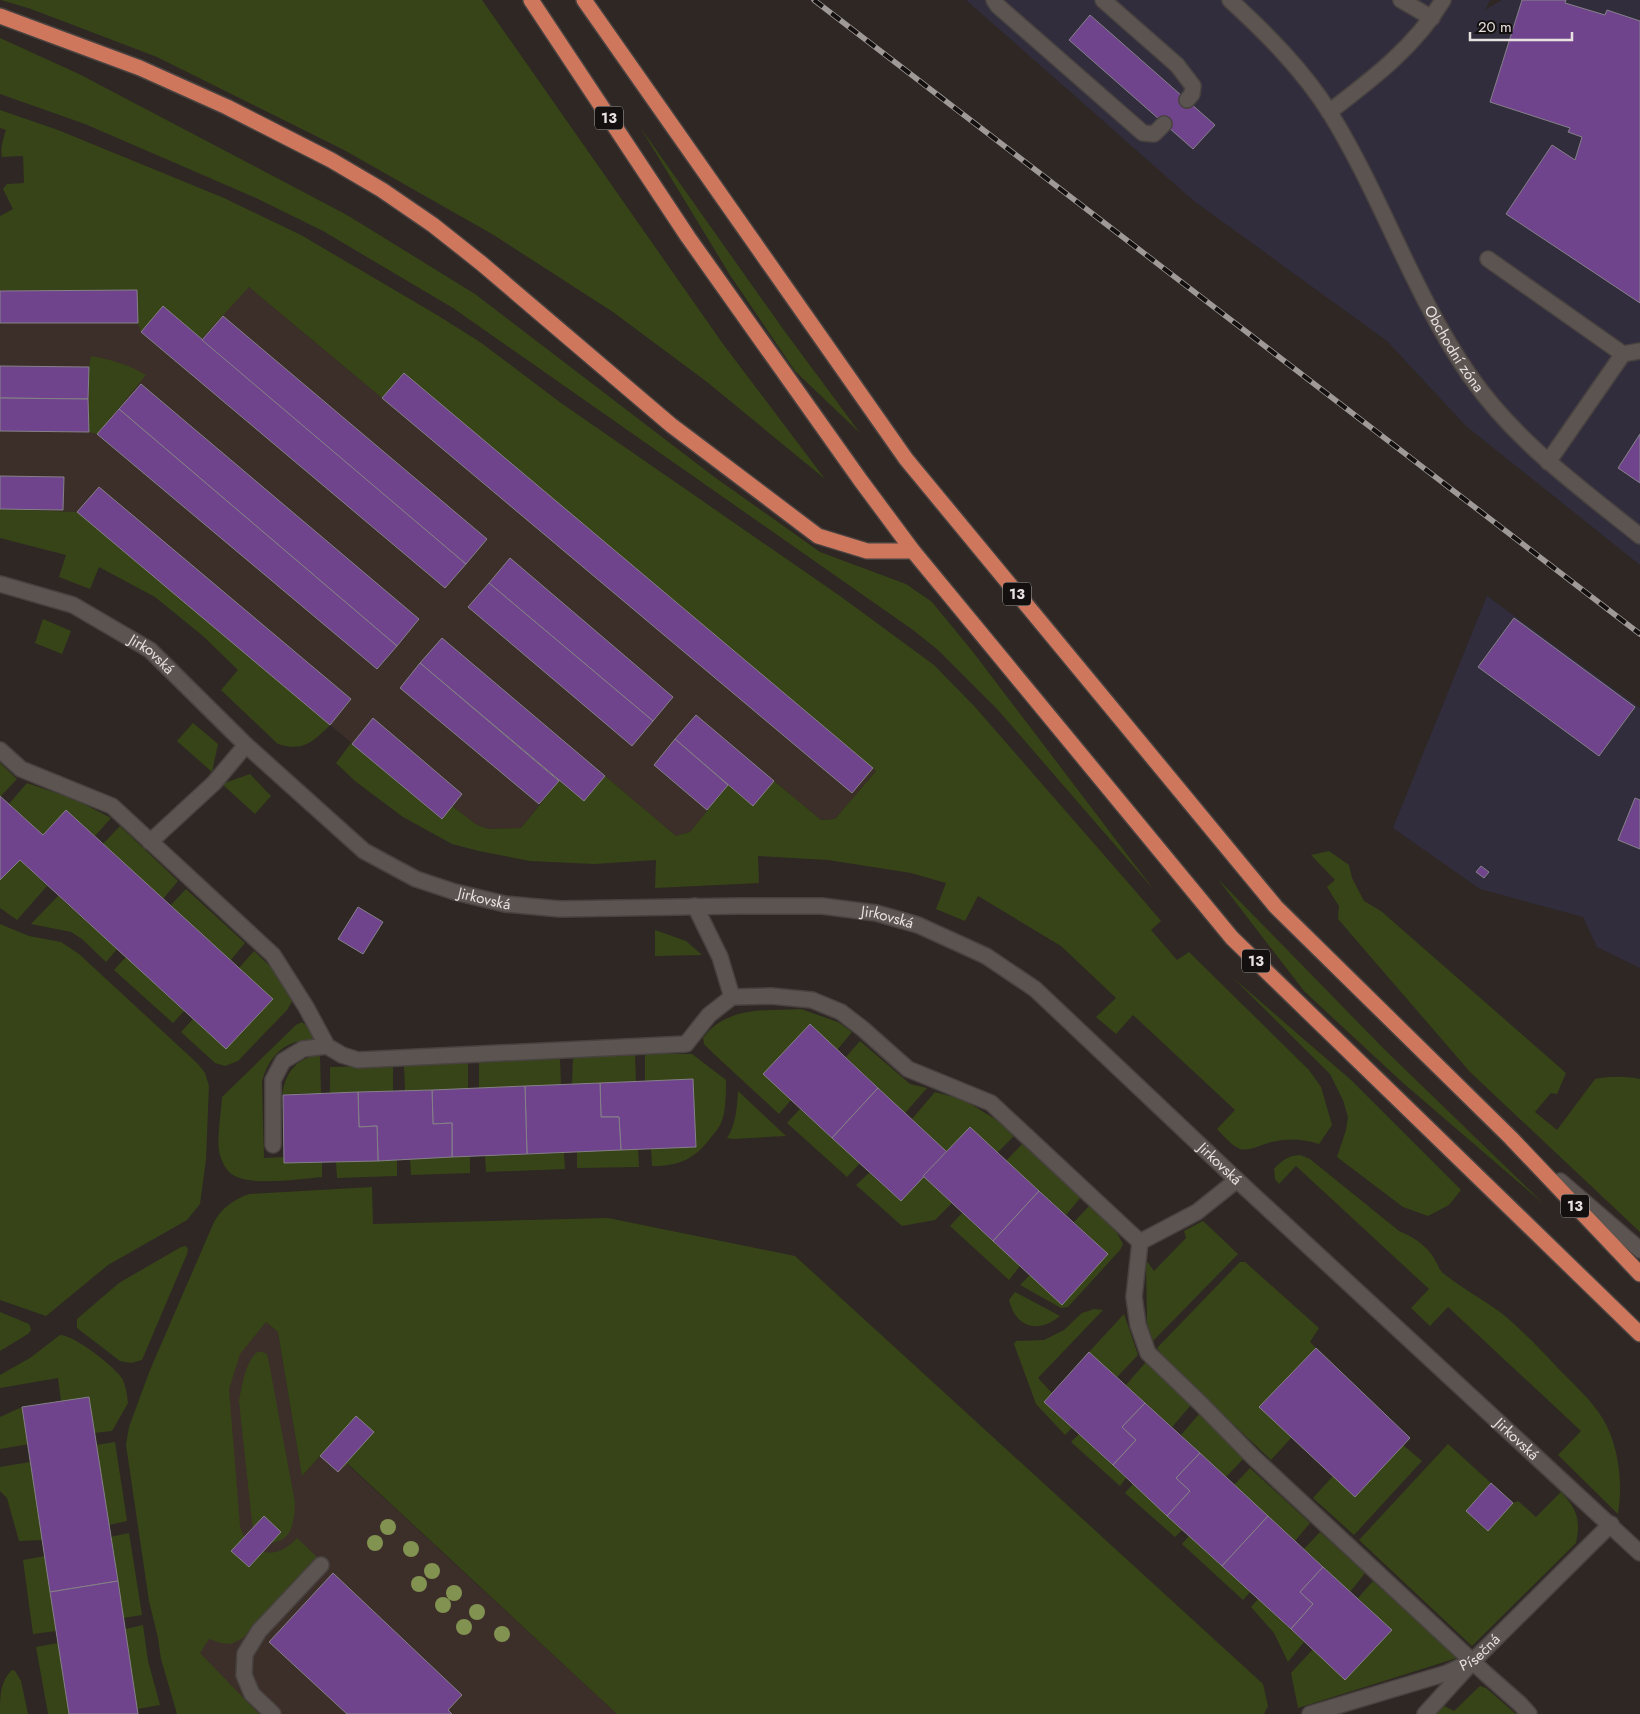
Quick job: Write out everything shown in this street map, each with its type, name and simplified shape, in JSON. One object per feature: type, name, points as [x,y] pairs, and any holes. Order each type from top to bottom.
[{"type":"highway","name":"13","points":[[530,0],[688,237],[913,551],[1232,938],[1640,1334]]},
{"type":"highway","name":"13","points":[[584,0],[906,459],[1276,907],[1511,1138],[1640,1274]]},
{"type":"highway","points":[[0,16],[140,68],[227,107],[331,160],[382,190],[482,263],[671,425],[818,536],[868,551],[913,551]]},
{"type":"street","points":[[994,0],[998,6],[1143,133],[1154,134],[1164,124]]},
{"type":"street","points":[[1103,0],[1177,65],[1193,86],[1192,94],[1187,100]]},
{"type":"street","name":"Obchodní zóna","points":[[1230,0],[1265,32],[1299,71],[1330,112],[1366,179],[1445,337],[1471,377],[1509,424],[1548,462],[1640,536]]},
{"type":"street","points":[[1401,0],[1432,18]]},
{"type":"street","points":[[1330,112],[1375,76],[1432,18],[1443,0]]},
{"type":"street","points":[[1488,259],[1623,354],[1640,351]]},
{"type":"street","points":[[1548,462],[1623,354]]},
{"type":"street","name":"Jirkovská","points":[[0,584],[73,606],[150,650],[246,745],[364,851],[416,878],[456,892],[505,904],[551,908],[822,906],[876,913],[918,925],[986,956],[1035,989],[1236,1180],[1611,1524],[1640,1553]]},
{"type":"street","points":[[150,842],[214,783],[246,745]]},
{"type":"street","points":[[0,750],[21,769],[112,806],[274,955],[327,1046],[342,1055],[358,1060],[686,1044],[709,1015],[732,997],[771,996],[812,1000],[841,1012],[908,1069],[991,1103],[1140,1242]]},
{"type":"street","points":[[694,906],[720,957],[732,997]]},
{"type":"street","points":[[273,1145],[272,1080],[283,1061],[304,1049],[327,1046]]},
{"type":"street","points":[[1511,1138],[1640,1250]]},
{"type":"street","points":[[1140,1242],[1197,1212],[1236,1180]]},
{"type":"street","points":[[1140,1242],[1134,1297],[1138,1325],[1148,1354],[1253,1456],[1529,1714]]},
{"type":"street","name":"Písečná","points":[[1310,1714],[1447,1673],[1473,1661],[1611,1524]]},
{"type":"street","points":[[273,1714],[252,1694],[244,1675],[246,1654],[259,1631],[321,1565]]},
{"type":"street","points":[[1425,1714],[1473,1661]]},
{"type":"shaded area","points":[[966,0],[1490,0],[1485,10],[1502,0],[1640,0],[1640,565],[1466,426],[1387,341],[1194,201]]},
{"type":"shaded area","points":[[249,287],[382,398],[404,373],[876,771],[835,819],[821,820],[774,781],[753,806],[728,785],[690,832],[676,836],[605,776],[584,801],[558,781],[521,828],[489,829],[477,825],[452,806],[442,819],[77,512],[0,509],[0,290],[137,290]]},
{"type":"shaded area","points":[[1487,596],[1640,708],[1640,968],[1597,947],[1583,917],[1480,889],[1393,828]]},
{"type":"shaded area","points":[[255,1313],[278,1332],[302,1476],[320,1456],[347,1464],[617,1714],[237,1714],[196,1658],[216,1386]]},
{"type":"green space","points":[[1,0],[482,0],[723,344],[825,479],[707,382],[613,312],[492,234],[344,150],[157,57],[31,9]]},
{"type":"green space","points":[[0,38],[79,74],[347,215],[475,294],[713,476],[820,552],[906,584],[932,602],[973,652],[1154,890],[998,710],[938,650],[913,630],[453,308],[323,231],[256,198],[85,124],[0,94]]},
{"type":"green space","points":[[0,110],[58,130],[224,198],[301,235],[437,315],[480,342],[561,403],[840,596],[934,665],[975,707],[1161,921],[1151,930],[1177,960],[1189,952],[1309,1070],[1321,1087],[1332,1125],[1319,1144],[1302,1140],[1290,1140],[1242,1149],[1229,1142],[1217,1129],[1235,1110],[1133,1015],[1116,1034],[1096,1017],[1116,998],[1061,946],[978,896],[965,921],[936,909],[946,883],[911,873],[828,860],[758,856],[759,883],[655,888],[656,860],[594,864],[530,861],[452,844],[403,817],[355,781],[336,763],[351,743],[441,819],[452,806],[477,825],[489,829],[521,828],[559,781],[584,801],[605,776],[676,836],[690,832],[728,785],[753,806],[774,781],[821,820],[835,819],[876,771],[404,373],[382,398],[249,287],[201,339],[141,332],[138,323],[137,290],[0,290],[0,216],[13,209],[3,189],[7,184],[24,183],[23,156],[2,157],[1,154],[6,130],[0,128]]},
{"type":"green space","points":[[640,127],[783,329],[860,433],[795,371],[730,275]]},
{"type":"green space","points":[[91,356],[119,363],[146,375],[97,434],[89,432],[89,367]]},
{"type":"green space","points":[[0,509],[77,512],[330,725],[313,741],[307,744],[294,747],[278,744],[221,690],[238,670],[203,636],[155,597],[99,567],[90,589],[59,577],[66,555],[0,538]]},
{"type":"green space","points":[[43,619],[71,631],[62,654],[35,643]]},
{"type":"green space","points":[[193,723],[218,744],[212,772],[177,741]]},
{"type":"green space","points":[[0,763],[17,779],[1,796],[0,796]]},
{"type":"green space","points":[[250,774],[271,796],[255,814],[222,784]]},
{"type":"green space","points":[[27,783],[74,799],[111,818],[95,836],[66,810],[43,835],[9,804]]},
{"type":"green space","points":[[120,826],[178,881],[163,899],[103,844]]},
{"type":"green space","points":[[1329,851],[1349,865],[1352,878],[1364,901],[1381,911],[1566,1073],[1557,1094],[1551,1093],[1535,1112],[1557,1130],[1595,1079],[1629,1077],[1640,1079],[1640,1232],[1470,1072],[1338,919],[1339,906],[1327,887],[1335,880],[1311,855]]},
{"type":"green space","points":[[20,860],[47,886],[17,920],[0,908],[0,880]]},
{"type":"green space","points":[[1217,878],[1385,1050],[1545,1205],[1402,1082],[1304,991]]},
{"type":"green space","points":[[186,889],[245,943],[230,961],[170,906]]},
{"type":"green space","points":[[58,896],[117,949],[106,962],[82,939],[71,932],[31,924]]},
{"type":"green space","points":[[0,924],[29,936],[61,942],[79,954],[198,1064],[205,1073],[209,1086],[206,1159],[200,1204],[187,1220],[108,1265],[46,1316],[0,1300]]},
{"type":"green space","points":[[655,930],[686,941],[702,955],[655,956]]},
{"type":"green space","points":[[254,951],[273,969],[294,998],[287,1010],[238,1061],[225,1066],[215,1063],[181,1032],[193,1019],[226,1049],[272,1000],[239,968]]},
{"type":"green space","points":[[126,957],[184,1011],[173,1023],[114,970]]},
{"type":"green space","points":[[1232,977],[1351,1080],[1461,1190],[1449,1205],[1428,1216],[1403,1207],[1337,1157],[1346,1130],[1348,1117],[1343,1100],[1330,1074]]},
{"type":"green space","points":[[801,1009],[838,1022],[852,1032],[837,1050],[810,1024],[764,1074],[791,1100],[779,1114],[704,1044],[703,1038],[723,1020],[735,1015],[748,1012]]},
{"type":"green space","points":[[302,1022],[311,1030],[317,1040],[296,1042],[282,1049],[269,1064],[262,1082],[264,1158],[285,1157],[285,1163],[322,1162],[322,1177],[253,1181],[235,1176],[224,1165],[219,1151],[222,1097],[296,1025]]},
{"type":"green space","points":[[860,1041],[910,1084],[927,1088],[905,1113],[846,1057]]},
{"type":"green space","points":[[635,1054],[636,1082],[572,1085],[573,1056]]},
{"type":"green space","points":[[645,1054],[692,1054],[726,1080],[725,1108],[719,1127],[706,1144],[693,1156],[679,1163],[652,1166],[651,1149],[696,1147],[693,1079],[645,1081]]},
{"type":"green space","points":[[320,1055],[321,1093],[282,1094],[286,1079],[294,1067],[304,1059]]},
{"type":"green space","points":[[560,1057],[561,1085],[479,1088],[479,1061]]},
{"type":"green space","points":[[468,1062],[468,1089],[405,1091],[404,1065]]},
{"type":"green space","points":[[393,1066],[393,1091],[330,1093],[330,1067]]},
{"type":"green space","points":[[738,1091],[786,1136],[727,1138],[734,1121]]},
{"type":"green space","points":[[935,1092],[964,1100],[995,1119],[1014,1136],[997,1153],[947,1152],[912,1119]]},
{"type":"green space","points":[[800,1109],[860,1163],[847,1177],[787,1123]]},
{"type":"green space","points":[[1022,1144],[1081,1197],[1066,1215],[1006,1161]]},
{"type":"green space","points":[[638,1149],[639,1167],[577,1168],[577,1152]]},
{"type":"green space","points":[[564,1153],[565,1169],[486,1172],[485,1156]]},
{"type":"green space","points":[[1300,1155],[1310,1159],[1399,1231],[1414,1238],[1423,1245],[1444,1274],[1507,1318],[1587,1398],[1603,1419],[1613,1441],[1620,1477],[1618,1514],[1558,1455],[1581,1431],[1448,1307],[1430,1326],[1411,1308],[1429,1289],[1296,1166],[1279,1184],[1275,1179],[1274,1169],[1286,1159]]},
{"type":"green space","points":[[470,1156],[470,1173],[411,1175],[410,1159]]},
{"type":"green space","points":[[397,1160],[397,1176],[337,1178],[336,1162]]},
{"type":"green space","points":[[869,1173],[901,1201],[923,1176],[952,1203],[935,1220],[902,1226],[856,1185]]},
{"type":"green space","points":[[372,1187],[373,1224],[608,1218],[795,1256],[1263,1684],[1268,1706],[1264,1714],[617,1714],[348,1464],[338,1472],[320,1456],[302,1476],[278,1332],[266,1322],[240,1354],[229,1389],[240,1526],[250,1544],[264,1552],[281,1550],[297,1538],[320,1560],[243,1638],[231,1644],[209,1639],[200,1653],[259,1714],[177,1714],[161,1659],[149,1601],[126,1445],[129,1427],[150,1370],[214,1222],[228,1205],[249,1194]]},
{"type":"green space","points":[[1090,1205],[1117,1233],[1123,1244],[1120,1250],[1068,1307],[1061,1308],[1020,1285],[1030,1275],[1107,1253],[1074,1222]]},
{"type":"green space","points":[[962,1213],[1020,1266],[1009,1280],[950,1226]]},
{"type":"green space","points":[[1203,1221],[1238,1254],[1153,1341],[1147,1323],[1146,1260],[1154,1271],[1186,1238],[1184,1231]]},
{"type":"green space","points":[[186,1246],[188,1249],[187,1254],[142,1360],[131,1363],[120,1361],[77,1328],[77,1319],[119,1283],[181,1247]]},
{"type":"green space","points":[[1240,1262],[1245,1262],[1319,1328],[1310,1342],[1316,1348],[1260,1407],[1292,1437],[1271,1460],[1166,1360],[1157,1348]]},
{"type":"green space","points":[[1015,1292],[1060,1316],[1044,1325],[1036,1326],[1022,1322],[1012,1309],[1009,1300]]},
{"type":"green space","points":[[1094,1309],[1103,1310],[1038,1378],[1052,1393],[1044,1402],[1072,1428],[1065,1435],[1036,1404],[1014,1344],[1016,1341],[1044,1340],[1064,1330],[1082,1313]]},
{"type":"green space","points":[[0,1312],[29,1324],[31,1330],[28,1334],[0,1351]]},
{"type":"green space","points":[[1124,1314],[1138,1355],[1117,1377],[1089,1352]]},
{"type":"green space","points":[[60,1335],[66,1336],[85,1346],[113,1368],[123,1380],[128,1403],[112,1431],[94,1433],[61,1401],[58,1378],[0,1388],[0,1375],[30,1358]]},
{"type":"green space","points":[[257,1352],[267,1354],[295,1503],[294,1518],[287,1536],[282,1540],[267,1543],[254,1530],[252,1522],[239,1401],[247,1368]]},
{"type":"green space","points":[[1146,1362],[1191,1405],[1172,1427],[1126,1385]]},
{"type":"green space","points":[[22,1407],[29,1444],[0,1449],[0,1417]]},
{"type":"green space","points":[[1200,1413],[1244,1458],[1226,1477],[1181,1435]]},
{"type":"green space","points":[[1079,1434],[1126,1478],[1120,1486],[1071,1442]]},
{"type":"green space","points":[[115,1442],[127,1521],[109,1525],[96,1445]]},
{"type":"green space","points":[[1448,1444],[1491,1483],[1466,1511],[1487,1531],[1513,1503],[1518,1501],[1536,1517],[1561,1492],[1571,1504],[1578,1521],[1576,1543],[1472,1646],[1359,1540]]},
{"type":"green space","points":[[1403,1445],[1422,1461],[1354,1535],[1313,1498],[1333,1476],[1355,1497]]},
{"type":"green space","points":[[30,1462],[43,1540],[19,1541],[7,1498],[0,1491],[0,1467]]},
{"type":"green space","points":[[1250,1468],[1310,1523],[1295,1541],[1234,1485]]},
{"type":"green space","points":[[1133,1484],[1183,1529],[1175,1537],[1125,1493]]},
{"type":"green space","points":[[1320,1532],[1365,1573],[1350,1592],[1304,1549]]},
{"type":"green space","points":[[129,1533],[142,1615],[123,1618],[110,1537]]},
{"type":"green space","points":[[1189,1536],[1250,1592],[1243,1600],[1182,1544]]},
{"type":"green space","points":[[45,1556],[56,1631],[33,1634],[23,1560]]},
{"type":"green space","points":[[1373,1581],[1457,1658],[1298,1708],[1291,1673],[1313,1649],[1345,1680],[1391,1630],[1358,1598]]},
{"type":"green space","points":[[1258,1599],[1304,1642],[1288,1662],[1274,1633],[1251,1607]]},
{"type":"green space","points":[[143,1625],[148,1661],[160,1705],[137,1709],[125,1629]]},
{"type":"green space","points":[[58,1643],[69,1714],[48,1714],[36,1647]]},
{"type":"green space","points":[[12,1670],[15,1671],[21,1681],[28,1714],[0,1714],[3,1684]]},
{"type":"green space","points":[[1480,1686],[1486,1688],[1516,1714],[1435,1713],[1442,1705],[1454,1711]]},
{"type":"building","points":[[1522,0],[1566,0],[1565,3],[1605,15],[1607,10],[1640,21],[1640,303],[1506,214],[1552,145],[1575,160],[1582,137],[1568,132],[1570,128],[1490,102]]},
{"type":"building","points":[[1090,15],[1215,125],[1193,149],[1069,40]]},
{"type":"building","points":[[137,290],[138,323],[0,323],[0,291]]},
{"type":"building","points":[[163,306],[466,564],[445,588],[141,332]]},
{"type":"building","points":[[223,316],[487,539],[466,564],[202,340]]},
{"type":"building","points":[[0,366],[89,367],[88,399],[0,398]]},
{"type":"building","points":[[404,373],[873,768],[852,793],[382,398]]},
{"type":"building","points":[[141,384],[419,619],[397,646],[119,409]]},
{"type":"building","points":[[0,398],[88,399],[89,432],[0,431]]},
{"type":"building","points":[[119,409],[397,646],[377,669],[97,434]]},
{"type":"building","points":[[1640,434],[1640,483],[1618,468]]},
{"type":"building","points":[[0,476],[64,477],[63,510],[0,509]]},
{"type":"building","points":[[99,487],[351,699],[330,725],[77,512]]},
{"type":"building","points":[[510,558],[673,697],[653,721],[489,583]]},
{"type":"building","points":[[489,583],[653,721],[632,746],[468,607]]},
{"type":"building","points":[[1514,618],[1635,707],[1599,756],[1478,667]]},
{"type":"building","points":[[442,638],[605,776],[584,801],[420,663]]},
{"type":"building","points":[[420,663],[559,781],[539,804],[400,688]]},
{"type":"building","points":[[696,715],[774,781],[753,806],[675,739]]},
{"type":"building","points":[[373,718],[462,794],[442,819],[352,744]]},
{"type":"building","points":[[675,739],[728,785],[707,810],[654,765]]},
{"type":"building","points":[[0,796],[43,835],[66,810],[273,999],[226,1049],[20,860],[0,880]]},
{"type":"building","points":[[1635,798],[1640,800],[1640,849],[1618,840]]},
{"type":"building","points":[[1481,866],[1489,872],[1484,878],[1476,872]]},
{"type":"building","points":[[358,907],[383,922],[363,954],[338,939]]},
{"type":"building","points":[[810,1024],[878,1088],[832,1138],[763,1074]]},
{"type":"building","points":[[693,1079],[696,1147],[621,1150],[619,1117],[601,1117],[600,1083]]},
{"type":"building","points":[[600,1083],[601,1117],[619,1117],[621,1150],[527,1154],[525,1086]]},
{"type":"building","points":[[525,1086],[527,1154],[452,1157],[452,1123],[433,1124],[432,1090]]},
{"type":"building","points":[[878,1088],[947,1152],[901,1201],[832,1138]]},
{"type":"building","points":[[432,1090],[433,1124],[452,1123],[452,1157],[378,1161],[377,1126],[359,1127],[358,1092]]},
{"type":"building","points":[[358,1092],[359,1127],[377,1126],[378,1161],[284,1163],[283,1095]]},
{"type":"building","points":[[970,1127],[1039,1191],[993,1241],[923,1176]]},
{"type":"building","points":[[1039,1191],[1108,1254],[1062,1305],[993,1241]]},
{"type":"building","points":[[1316,1348],[1410,1438],[1355,1497],[1259,1407]]},
{"type":"building","points":[[1089,1352],[1145,1403],[1122,1427],[1136,1440],[1113,1465],[1044,1402]]},
{"type":"building","points":[[89,1397],[118,1581],[50,1592],[22,1407]]},
{"type":"building","points":[[1145,1403],[1200,1453],[1176,1478],[1190,1491],[1167,1516],[1113,1465],[1136,1440],[1122,1427]]},
{"type":"building","points":[[356,1416],[374,1432],[338,1472],[320,1456]]},
{"type":"building","points":[[1200,1453],[1268,1516],[1222,1566],[1167,1516],[1190,1491],[1176,1478]]},
{"type":"building","points":[[1491,1483],[1513,1503],[1488,1531],[1466,1511]]},
{"type":"building","points":[[264,1516],[281,1532],[249,1567],[231,1551]]},
{"type":"building","points":[[1268,1516],[1323,1567],[1300,1592],[1313,1604],[1291,1629],[1222,1566]]},
{"type":"building","points":[[1323,1567],[1392,1630],[1345,1680],[1291,1629],[1313,1604],[1300,1592]]},
{"type":"building","points":[[333,1573],[462,1695],[448,1710],[452,1714],[347,1714],[269,1642]]},
{"type":"building","points":[[118,1581],[138,1714],[69,1714],[50,1592]]},
{"type":"railway","points":[[814,0],[1640,634]]}]
